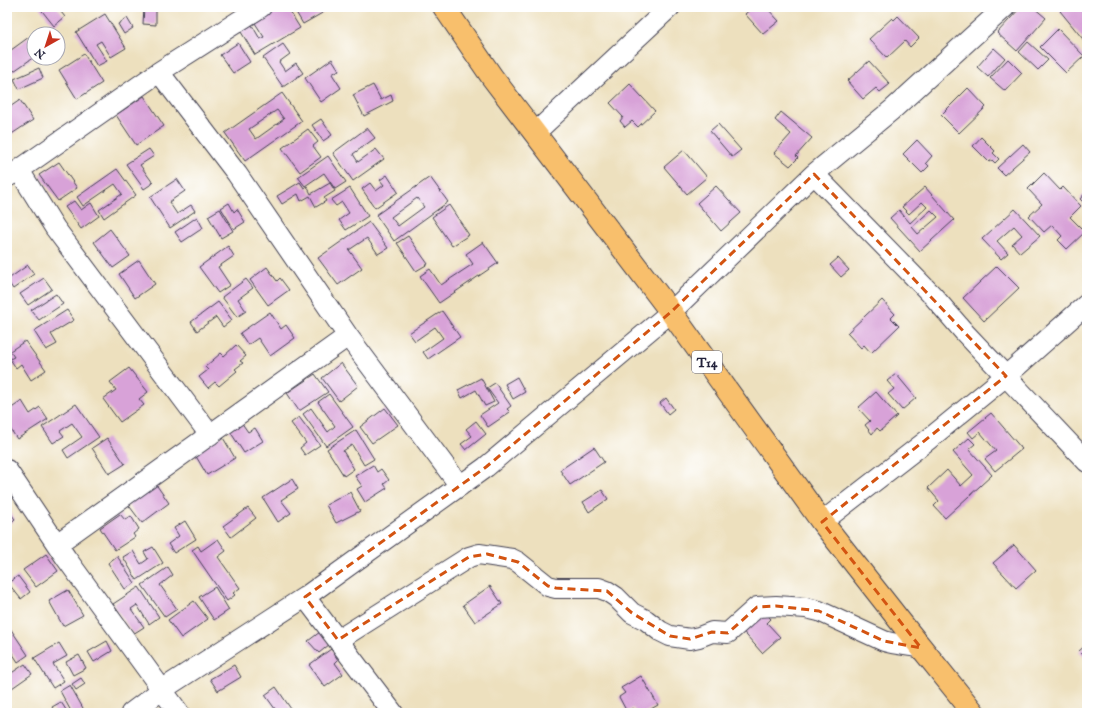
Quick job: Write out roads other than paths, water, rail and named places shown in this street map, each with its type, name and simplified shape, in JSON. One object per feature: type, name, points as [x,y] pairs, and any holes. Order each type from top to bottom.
[{"type":"highway","name":"T14","points":[[444,7],[492,77],[671,312],[822,522],[974,713]]},
{"type":"street","points":[[210,435],[13,174],[159,72],[262,7]]},
{"type":"street","points":[[535,133],[670,7]]},
{"type":"street","points":[[132,713],[163,689],[305,597],[486,467],[671,312],[814,174],[893,110],[1005,7]]},
{"type":"street","points":[[159,72],[237,174],[348,336],[460,486]]},
{"type":"street","points":[[814,174],[933,296],[965,333],[1087,462]]},
{"type":"street","points":[[822,522],[929,439],[1006,376],[1087,304]]},
{"type":"street","points":[[57,544],[348,336]]},
{"type":"street","points":[[7,470],[57,544],[179,713]]},
{"type":"street","points":[[338,640],[469,557],[479,554],[512,559],[518,562],[548,586],[556,588],[599,588],[607,591],[616,597],[632,613],[646,620],[660,631],[670,636],[690,638],[699,637],[712,632],[728,633],[757,607],[776,606],[806,608],[819,611],[884,641],[921,648]]},
{"type":"street","points":[[305,597],[393,713]]}]
